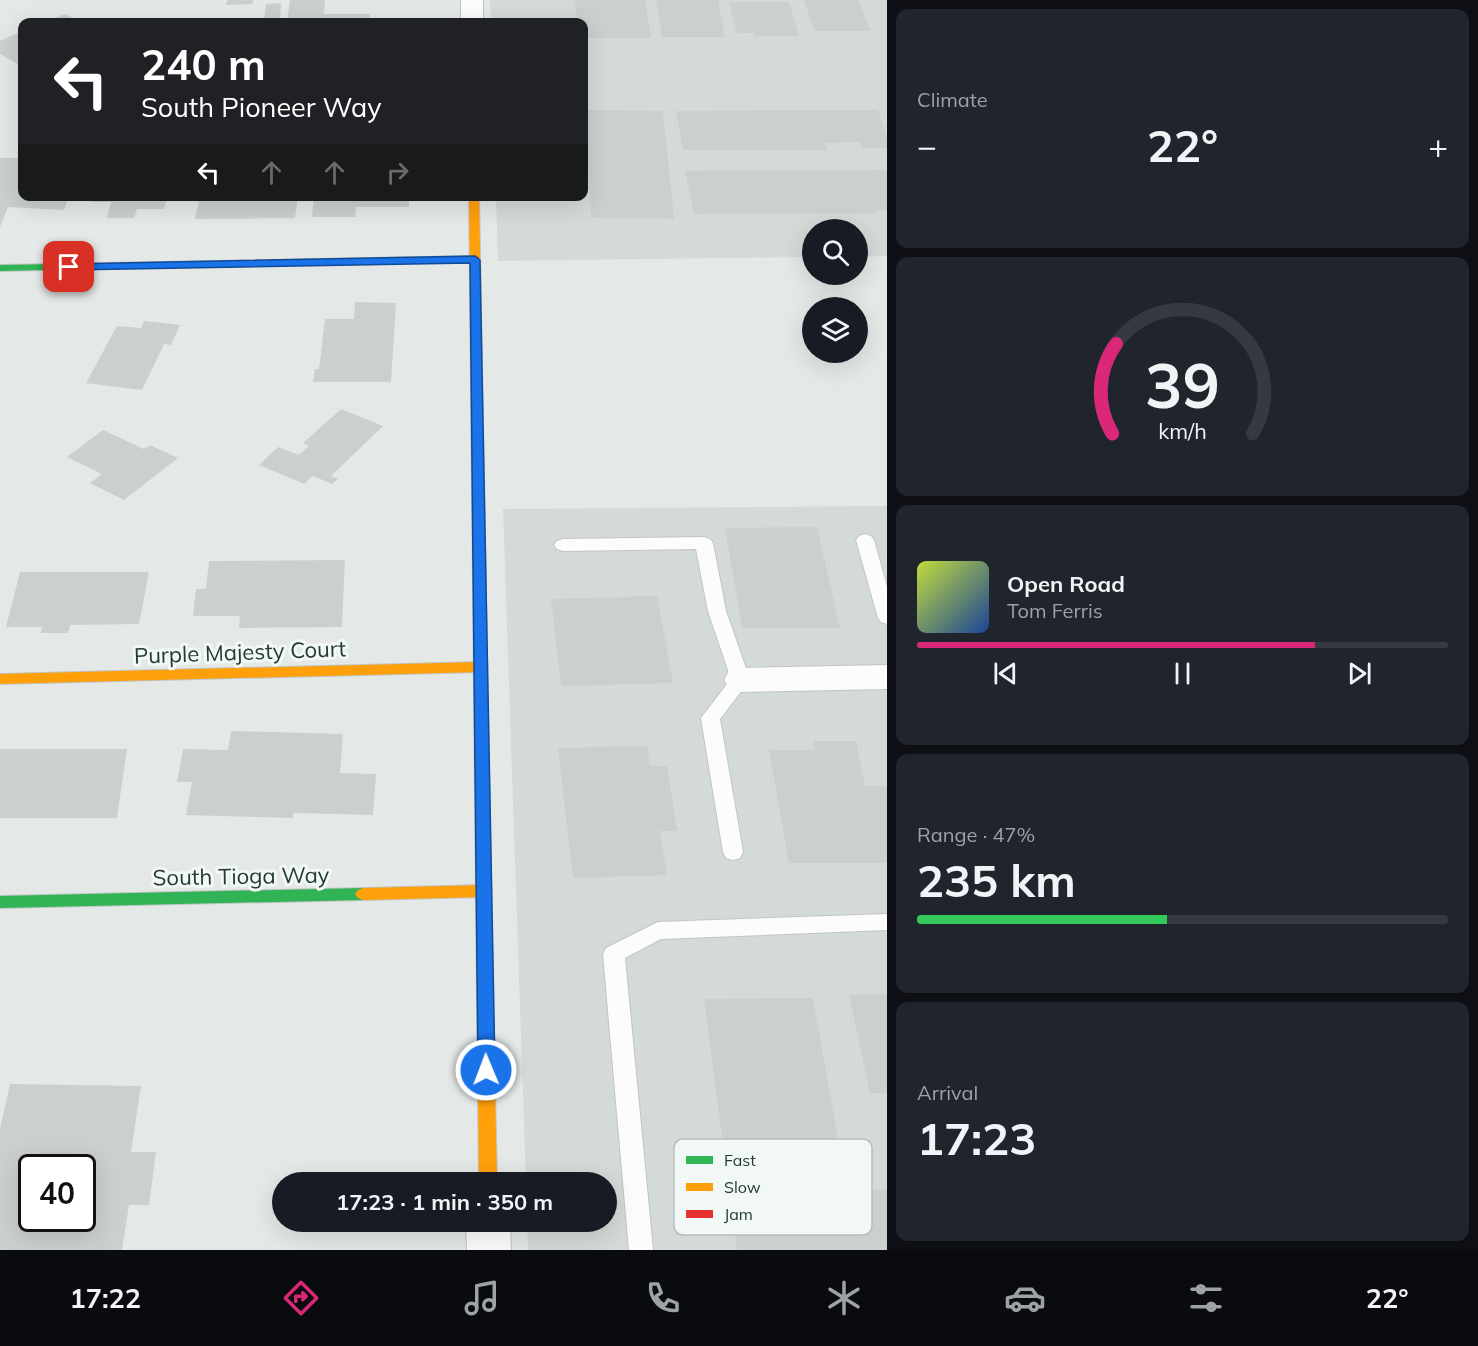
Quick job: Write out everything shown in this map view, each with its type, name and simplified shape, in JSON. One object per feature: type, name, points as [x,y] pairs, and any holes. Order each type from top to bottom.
[{"type":"street","points":[[472,0],[472,18]]},
{"type":"street","points":[[474,201],[488,1172]]},
{"type":"street","points":[[0,268],[475,260]]},
{"type":"street","name":"Purple Majesty Court","points":[[0,679],[481,667]]},
{"type":"street","points":[[741,680],[887,677]]},
{"type":"street","name":"South Tioga Way","points":[[0,902],[484,891]]},
{"type":"street","points":[[488,1232],[489,1250]]},
{"type":"lane","points":[[865,540],[887,618]]},
{"type":"lane","points":[[563,545],[704,543],[717,610],[741,680],[710,718],[733,852]]},
{"type":"lane","points":[[641,1250],[614,954],[658,931],[887,922]]},
{"type":"shaded area","points":[[490,0],[887,0],[887,256],[868,257],[868,219],[802,219],[802,257],[498,261],[496,201],[588,201],[588,18],[491,18]]},
{"type":"shaded area","points":[[887,506],[887,1250],[528,1250],[527,1232],[617,1232],[617,1172],[526,1172],[503,509]]},
{"type":"building","points":[[227,0],[253,0],[253,4],[226,5]]},
{"type":"building","points":[[290,0],[325,0],[324,14],[370,14],[370,18],[288,18]]},
{"type":"building","points":[[575,0],[645,0],[651,38],[588,38],[588,18],[577,18]]},
{"type":"building","points":[[656,0],[718,0],[725,37],[662,37]]},
{"type":"building","points":[[804,0],[858,0],[870,31],[814,31]]},
{"type":"building","points":[[729,2],[789,2],[799,36],[755,36],[754,33],[737,33]]},
{"type":"building","points":[[281,3],[280,18],[264,18],[266,4]]},
{"type":"building","points":[[65,14],[73,18],[54,18]]},
{"type":"building","points":[[18,33],[18,64],[0,54],[0,41]]},
{"type":"building","points":[[588,110],[663,111],[674,219],[591,218]]},
{"type":"building","points":[[878,110],[887,137],[887,148],[862,148],[860,142],[825,143],[827,150],[683,150],[676,111]]},
{"type":"building","points":[[0,158],[18,158],[18,201],[67,201],[64,210],[8,207],[0,227]]},
{"type":"building","points":[[887,170],[887,210],[876,210],[877,213],[694,214],[685,171]]},
{"type":"building","points":[[166,201],[164,209],[137,209],[134,218],[107,218],[111,202],[90,202]]},
{"type":"building","points":[[199,201],[297,201],[295,218],[195,219]]},
{"type":"building","points":[[314,201],[409,201],[409,207],[356,207],[355,217],[312,217]]},
{"type":"building","points":[[355,302],[396,303],[391,382],[313,382],[315,369],[319,369],[325,319],[354,319]]},
{"type":"building","points":[[144,321],[180,325],[171,345],[164,344],[142,390],[86,383],[117,326],[141,328]]},
{"type":"building","points":[[341,409],[383,426],[331,476],[338,479],[332,484],[313,476],[304,484],[259,465],[278,447],[299,455],[309,446],[303,443]]},
{"type":"building","points":[[103,430],[144,449],[150,445],[178,458],[124,500],[90,483],[102,474],[67,457]]},
{"type":"building","points":[[817,527],[840,628],[742,628],[725,528]]},
{"type":"building","points":[[345,560],[342,627],[239,628],[240,616],[193,616],[196,589],[206,589],[209,561]]},
{"type":"building","points":[[20,572],[149,572],[139,624],[70,625],[68,633],[41,633],[42,627],[6,627]]},
{"type":"building","points":[[657,596],[673,683],[561,686],[551,599]]},
{"type":"building","points":[[231,731],[343,734],[340,773],[376,774],[373,815],[293,813],[293,818],[186,815],[192,782],[177,782],[183,749],[228,750]]},
{"type":"building","points":[[813,741],[856,741],[865,786],[887,786],[887,863],[789,863],[769,750],[815,750]]},
{"type":"building","points":[[647,746],[650,766],[667,766],[672,797],[677,831],[660,831],[667,875],[573,878],[558,748]]},
{"type":"building","points":[[0,749],[127,749],[117,818],[0,818]]},
{"type":"building","points":[[887,994],[887,1093],[870,1093],[849,995]]},
{"type":"building","points":[[813,998],[838,1139],[722,1139],[704,999]]},
{"type":"building","points":[[10,1084],[141,1086],[131,1152],[156,1152],[149,1205],[129,1205],[122,1250],[0,1250],[0,1129]]},
{"type":"building","points":[[872,1189],[887,1189],[887,1250],[737,1250],[735,1235],[872,1235]]},
{"type":"traffic: fast","points":[[0,268],[371,261]]},
{"type":"traffic: fast","points":[[478,481],[485,1001]]},
{"type":"traffic: fast","points":[[0,902],[363,894]]},
{"type":"traffic: slow","points":[[474,201],[478,481]]},
{"type":"traffic: slow","points":[[0,679],[481,667]]},
{"type":"traffic: slow","points":[[363,894],[484,891]]},
{"type":"traffic: slow","points":[[485,1001],[488,1172]]},
{"type":"traffic: jam","points":[[371,261],[475,259]]},
{"type":"route","points":[[69,267],[475,260],[486,1070]]}]
